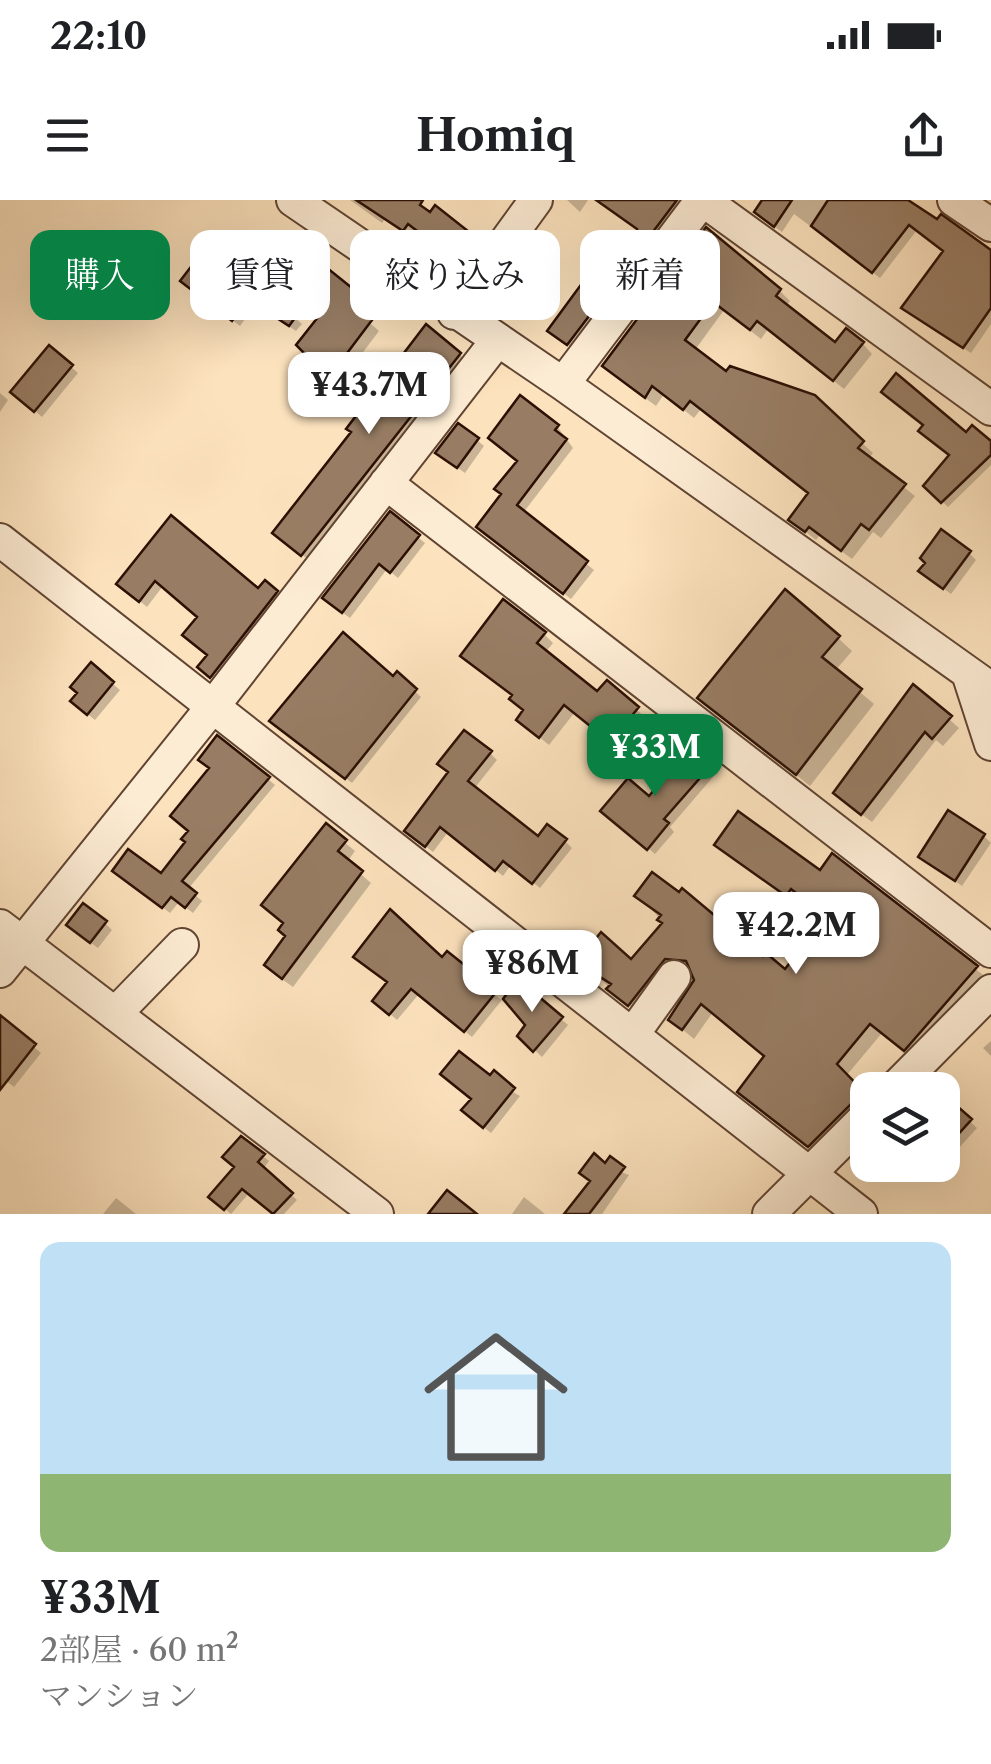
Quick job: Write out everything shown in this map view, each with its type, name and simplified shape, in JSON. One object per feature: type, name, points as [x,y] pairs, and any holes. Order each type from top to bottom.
[{"type":"street","points":[[294,200],[350,240]]},
{"type":"street","points":[[514,230],[536,200]]},
{"type":"street","points":[[563,384],[702,200],[991,409]]},
{"type":"street","points":[[954,200],[991,225]]},
{"type":"street","points":[[464,320],[563,384],[979,681],[991,744]]},
{"type":"street","points":[[0,971],[11,935],[214,705],[496,342]]},
{"type":"street","points":[[386,484],[991,951]]},
{"type":"street","points":[[0,540],[862,1214]]},
{"type":"street","points":[[11,935],[377,1214]]},
{"type":"street","points":[[115,1014],[182,946]]},
{"type":"street","points":[[633,1034],[674,977]]},
{"type":"street","points":[[911,1072],[991,991]]},
{"type":"street","points":[[769,1214],[819,1180],[850,1139]]},
{"type":"building","points":[[356,200],[423,200],[420,205],[430,212],[435,205],[467,230],[416,230],[408,224],[401,230]]},
{"type":"building","points":[[596,200],[677,200],[654,230],[637,229]]},
{"type":"building","points":[[762,200],[792,200],[774,227],[754,212]]},
{"type":"building","points":[[828,200],[908,200],[937,219],[941,214],[991,250],[991,308],[963,348],[901,308],[943,251],[909,225],[872,273],[811,226]]},
{"type":"building","points":[[720,239],[781,289],[776,296],[835,342],[846,328],[864,342],[833,381],[757,321],[750,330],[720,307]]},
{"type":"building","points":[[190,268],[190,289],[180,281]]},
{"type":"building","points":[[330,270],[350,286],[350,320],[372,320],[308,405],[293,393],[312,367],[302,360],[305,354],[296,345],[316,320],[330,320]]},
{"type":"building","points":[[580,286],[580,320],[586,320],[567,345],[547,331],[555,320],[560,320],[560,313]]},
{"type":"building","points":[[636,320],[700,320],[685,340],[726,371],[730,366],[815,395],[864,441],[858,448],[906,484],[869,530],[861,524],[841,551],[809,527],[805,532],[788,520],[808,493],[690,401],[683,410],[652,386],[645,398],[602,366]]},
{"type":"building","points":[[426,324],[461,353],[301,556],[272,533],[351,432],[346,429]]},
{"type":"building","points":[[49,345],[73,365],[34,412],[10,392]]},
{"type":"building","points":[[896,373],[966,432],[972,425],[991,441],[991,455],[941,503],[923,486],[949,455],[918,431],[923,425],[881,392]]},
{"type":"building","points":[[520,395],[559,425],[555,430],[567,439],[517,505],[588,561],[563,594],[476,527],[501,494],[494,489],[517,461],[488,438]]},
{"type":"building","points":[[458,423],[479,438],[457,468],[435,453]]},
{"type":"building","points":[[390,511],[420,535],[390,573],[379,564],[342,613],[322,598]]},
{"type":"building","points":[[171,515],[258,588],[265,580],[278,591],[210,678],[197,667],[207,655],[182,635],[197,617],[155,581],[139,602],[116,584]]},
{"type":"building","points":[[941,529],[971,551],[943,589],[918,571],[925,563],[920,558]]},
{"type":"building","points":[[785,589],[840,636],[822,657],[862,689],[796,775],[697,698]]},
{"type":"building","points":[[503,599],[546,632],[537,643],[597,691],[607,680],[639,707],[610,742],[564,705],[539,738],[516,720],[523,710],[509,699],[512,695],[460,656]]},
{"type":"building","points":[[343,632],[393,676],[397,671],[417,689],[345,779],[269,721]]},
{"type":"building","points":[[91,662],[114,682],[87,715],[70,701],[77,693],[70,687]]},
{"type":"building","points":[[913,684],[952,716],[932,739],[925,732],[861,815],[833,793]]},
{"type":"building","points":[[464,730],[492,751],[468,781],[538,836],[547,824],[567,839],[532,884],[503,861],[495,871],[440,827],[425,847],[404,831],[448,772],[437,764]]},
{"type":"building","points":[[217,735],[270,777],[182,881],[197,893],[185,908],[171,897],[162,908],[112,871],[128,849],[161,873],[185,842],[181,839],[188,831],[170,816],[209,768],[198,760]]},
{"type":"building","points":[[692,745],[714,762],[664,819],[669,823],[647,850],[600,811],[628,778],[649,796]]},
{"type":"building","points":[[948,810],[985,834],[955,881],[918,857]]},
{"type":"building","points":[[738,811],[820,870],[832,853],[978,966],[904,1051],[870,1024],[837,1064],[850,1077],[850,1105],[808,1147],[737,1092],[764,1056],[701,1004],[682,1030],[668,1020],[694,980],[686,961],[665,959],[628,1006],[606,989],[611,984],[577,962],[601,932],[631,959],[662,923],[657,920],[661,915],[634,896],[652,872],[679,892],[682,888],[763,956],[766,953],[785,969],[826,916],[791,889],[786,896],[714,845]]},
{"type":"building","points":[[326,823],[347,840],[338,851],[363,871],[282,979],[264,965],[285,936],[278,930],[283,923],[261,905]]},
{"type":"building","points":[[83,903],[107,921],[90,943],[66,925]]},
{"type":"building","points":[[390,909],[442,957],[447,951],[497,991],[464,1032],[411,989],[389,1015],[372,1001],[387,982],[353,957]]},
{"type":"building","points":[[518,979],[563,1017],[533,1052],[517,1036],[525,1025],[503,999]]},
{"type":"building","points":[[0,1015],[36,1044],[0,1090]]},
{"type":"building","points":[[459,1051],[490,1075],[494,1070],[515,1088],[483,1128],[461,1110],[471,1099],[440,1074]]},
{"type":"building","points":[[960,1109],[972,1119],[960,1132]]},
{"type":"building","points":[[241,1136],[265,1154],[258,1162],[293,1193],[273,1214],[242,1189],[224,1210],[208,1197],[234,1167],[222,1157]]},
{"type":"building","points":[[594,1153],[605,1163],[610,1156],[625,1167],[589,1214],[564,1214],[590,1181],[579,1173]]},
{"type":"building","points":[[447,1190],[477,1214],[428,1214]]}]
